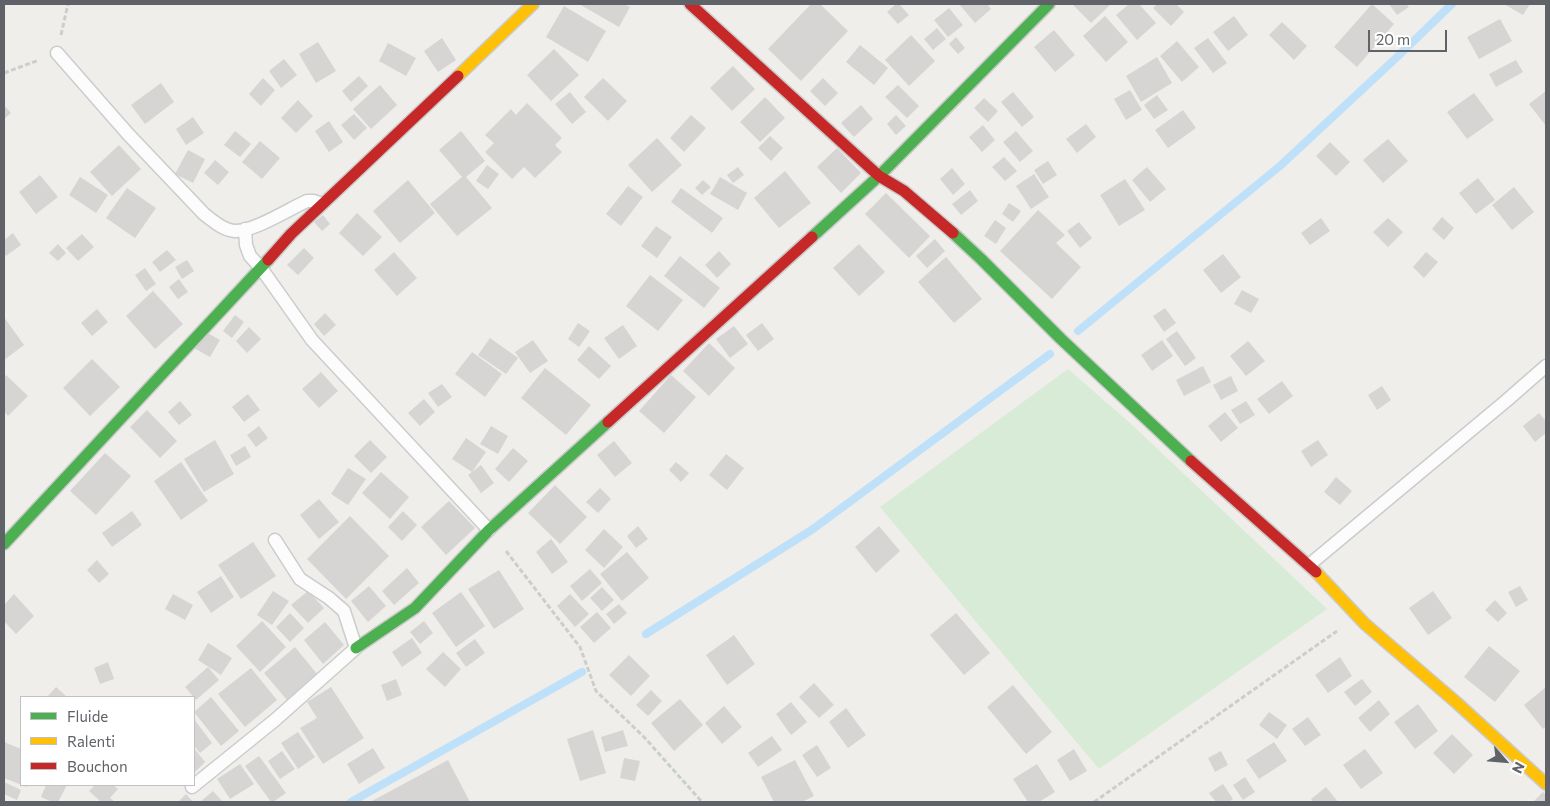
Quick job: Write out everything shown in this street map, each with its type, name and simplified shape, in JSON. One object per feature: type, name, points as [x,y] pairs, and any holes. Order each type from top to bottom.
[{"type":"street","points":[[4,544],[299,226],[533,4]]},
{"type":"street","points":[[690,4],[879,176],[904,191],[981,259],[1068,345],[1222,490],[1309,566],[1358,617],[1546,784]]},
{"type":"street","points":[[356,648],[415,608],[489,530],[879,176],[1050,4]]},
{"type":"lane","points":[[58,53],[128,134],[204,214],[217,224],[234,231],[245,229],[260,224],[307,201],[324,204]]},
{"type":"lane","points":[[245,229],[246,245],[250,256],[262,268],[312,340],[489,530]]},
{"type":"lane","points":[[1309,566],[1546,366]]},
{"type":"lane","points":[[195,785],[274,720],[356,648],[344,611],[300,578],[275,540]]},
{"type":"path","points":[[489,530],[580,646],[596,691],[644,737],[702,802]]},
{"type":"path","points":[[1094,802],[1358,617]]},
{"type":"green space","points":[[1068,369],[1130,423],[1327,609],[1099,769],[880,507]]},
{"type":"building","points":[[579,4],[624,4],[630,7],[619,27]]},
{"type":"building","points":[[811,4],[820,4],[848,31],[801,81],[768,49]]},
{"type":"building","points":[[896,4],[899,4],[909,15],[898,24],[887,12]]},
{"type":"building","points":[[959,4],[987,4],[991,9],[975,23]]},
{"type":"building","points":[[1072,4],[1111,4],[1091,23]]},
{"type":"building","points":[[1129,4],[1139,4],[1156,23],[1137,40],[1116,15]]},
{"type":"building","points":[[1157,4],[1176,4],[1184,12],[1171,26],[1153,8]]},
{"type":"building","points":[[1372,4],[1394,24],[1357,67],[1334,47]]},
{"type":"building","points":[[1389,4],[1406,4],[1409,7],[1397,15]]},
{"type":"building","points":[[1504,4],[1530,4],[1523,15]]},
{"type":"building","points":[[564,6],[606,31],[588,62],[546,37]]},
{"type":"building","points":[[949,8],[963,25],[948,37],[934,20]]},
{"type":"building","points":[[1105,16],[1128,42],[1106,62],[1083,36]]},
{"type":"building","points":[[1234,16],[1248,35],[1228,51],[1213,32]]},
{"type":"building","points":[[1500,19],[1512,41],[1479,59],[1467,37]]},
{"type":"building","points":[[1282,22],[1307,46],[1294,60],[1269,35]]},
{"type":"building","points":[[937,28],[946,39],[933,50],[924,39]]},
{"type":"building","points":[[1054,30],[1075,55],[1055,72],[1034,47]]},
{"type":"building","points":[[911,35],[935,61],[909,86],[885,60]]},
{"type":"building","points":[[956,37],[965,48],[958,54],[949,44]]},
{"type":"building","points":[[442,38],[456,60],[438,72],[424,51]]},
{"type":"building","points":[[1208,38],[1227,63],[1213,73],[1194,48]]},
{"type":"building","points":[[1177,41],[1199,67],[1182,82],[1160,56]]},
{"type":"building","points":[[318,42],[336,71],[316,83],[299,54]]},
{"type":"building","points":[[388,43],[416,58],[406,76],[379,61]]},
{"type":"building","points":[[860,45],[888,68],[874,85],[846,62]]},
{"type":"building","points":[[554,49],[579,75],[551,101],[527,75]]},
{"type":"building","points":[[1157,57],[1172,83],[1141,102],[1126,76]]},
{"type":"building","points":[[284,59],[297,75],[281,88],[269,71]]},
{"type":"building","points":[[1516,60],[1523,72],[1496,87],[1489,74]]},
{"type":"building","points":[[733,66],[755,89],[732,111],[710,88]]},
{"type":"building","points":[[359,76],[368,86],[351,102],[342,91]]},
{"type":"building","points":[[263,78],[275,90],[261,106],[249,94]]},
{"type":"building","points":[[603,78],[627,101],[608,121],[584,97]]},
{"type":"building","points":[[823,78],[838,93],[825,106],[810,91]]},
{"type":"building","points":[[161,83],[174,102],[145,124],[131,105]]},
{"type":"building","points":[[380,85],[397,105],[371,129],[353,109]]},
{"type":"building","points":[[898,85],[919,106],[907,118],[885,97]]},
{"type":"building","points":[[1130,90],[1142,110],[1126,120],[1114,99]]},
{"type":"building","points":[[1546,91],[1546,126],[1529,104]]},
{"type":"building","points":[[570,92],[586,112],[572,124],[555,104]]},
{"type":"building","points":[[1013,92],[1034,117],[1022,127],[1001,102]]},
{"type":"building","points":[[1474,93],[1494,120],[1467,139],[1447,112]]},
{"type":"building","points":[[1157,95],[1168,110],[1154,119],[1144,105]]},
{"type":"building","points":[[765,97],[785,118],[760,142],[740,122]]},
{"type":"building","points":[[984,98],[998,111],[988,122],[974,108]]},
{"type":"building","points":[[298,100],[313,116],[296,133],[281,118]]},
{"type":"building","points":[[527,103],[562,138],[555,145],[562,152],[535,178],[524,167],[512,179],[485,152],[494,143],[485,135],[511,109],[516,115]]},
{"type":"building","points":[[4,105],[11,113],[4,119]]},
{"type":"building","points":[[861,105],[873,119],[854,137],[841,123]]},
{"type":"building","points":[[1183,110],[1196,128],[1168,148],[1155,130]]},
{"type":"building","points":[[354,114],[367,128],[354,140],[341,125]]},
{"type":"building","points":[[691,115],[706,128],[684,152],[670,138]]},
{"type":"building","points":[[896,115],[906,126],[896,135],[887,124]]},
{"type":"building","points":[[193,117],[204,133],[186,145],[176,129]]},
{"type":"building","points":[[329,121],[343,142],[329,152],[315,131]]},
{"type":"building","points":[[1086,124],[1096,137],[1077,153],[1066,139]]},
{"type":"building","points":[[983,125],[995,140],[982,152],[969,137]]},
{"type":"building","points":[[235,131],[251,144],[240,157],[224,145]]},
{"type":"building","points":[[461,131],[485,161],[466,177],[492,208],[457,236],[430,204],[462,177],[439,150]]},
{"type":"building","points":[[1016,131],[1033,151],[1020,162],[1003,142]]},
{"type":"building","points":[[770,136],[783,148],[771,161],[758,148]]},
{"type":"building","points":[[657,138],[682,165],[652,192],[628,165]]},
{"type":"building","points":[[1388,139],[1408,161],[1383,183],[1363,160]]},
{"type":"building","points":[[260,141],[280,158],[262,179],[242,162]]},
{"type":"building","points":[[1330,142],[1350,162],[1336,176],[1316,156]]},
{"type":"building","points":[[119,145],[141,169],[112,196],[90,172]]},
{"type":"building","points":[[837,148],[861,173],[841,193],[817,167]]},
{"type":"building","points":[[188,150],[205,159],[193,183],[175,174]]},
{"type":"building","points":[[1004,157],[1017,171],[1005,181],[992,167]]},
{"type":"building","points":[[215,160],[229,172],[218,185],[204,173]]},
{"type":"building","points":[[1048,161],[1057,175],[1043,184],[1034,170]]},
{"type":"building","points":[[487,165],[499,174],[488,189],[476,181]]},
{"type":"building","points":[[738,167],[744,175],[733,183],[727,175]]},
{"type":"building","points":[[1147,167],[1166,189],[1150,202],[1132,180]]},
{"type":"building","points":[[952,168],[965,184],[953,195],[940,179]]},
{"type":"building","points":[[785,171],[811,203],[779,228],[754,198]]},
{"type":"building","points":[[1034,174],[1049,197],[1031,209],[1016,186]]},
{"type":"building","points":[[40,175],[58,197],[36,214],[19,192]]},
{"type":"building","points":[[80,177],[108,195],[96,213],[69,195]]},
{"type":"building","points":[[720,177],[747,193],[738,210],[710,194]]},
{"type":"building","points":[[1478,178],[1495,200],[1476,214],[1459,193]]},
{"type":"building","points":[[1125,179],[1145,210],[1119,226],[1100,195]]},
{"type":"building","points":[[408,180],[435,213],[400,243],[373,211]]},
{"type":"building","points":[[703,180],[711,187],[702,195],[695,188]]},
{"type":"building","points":[[628,186],[643,197],[621,226],[606,214]]},
{"type":"building","points":[[1514,187],[1534,212],[1512,230],[1492,205]]},
{"type":"building","points":[[127,188],[156,208],[135,238],[106,218]]},
{"type":"building","points":[[681,188],[723,218],[712,233],[671,202]]},
{"type":"building","points":[[970,190],[978,201],[961,215],[952,204]]},
{"type":"building","points":[[886,193],[930,236],[909,258],[865,214]]},
{"type":"building","points":[[1009,203],[1021,211],[1013,222],[1002,214]]},
{"type":"building","points":[[1038,210],[1065,235],[1056,243],[1081,267],[1052,299],[1000,251]]},
{"type":"building","points":[[357,213],[382,237],[363,256],[339,233]]},
{"type":"building","points":[[323,215],[330,224],[322,231],[314,222]]},
{"type":"building","points":[[1442,217],[1454,228],[1444,240],[1432,229]]},
{"type":"building","points":[[1321,218],[1330,231],[1310,245],[1301,233]]},
{"type":"building","points":[[1388,218],[1403,232],[1388,247],[1373,232]]},
{"type":"building","points":[[995,220],[1006,228],[996,244],[984,236]]},
{"type":"building","points":[[1079,222],[1092,238],[1080,248],[1067,231]]},
{"type":"building","points":[[656,226],[672,237],[657,258],[641,246]]},
{"type":"building","points":[[13,233],[21,245],[6,256],[4,240]]},
{"type":"building","points":[[82,234],[94,247],[78,261],[66,248]]},
{"type":"building","points":[[935,239],[945,251],[927,268],[916,256]]},
{"type":"building","points":[[58,244],[66,253],[58,261],[49,253]]},
{"type":"building","points":[[859,244],[885,272],[859,296],[833,268]]},
{"type":"building","points":[[304,248],[314,258],[298,275],[287,265]]},
{"type":"building","points":[[167,250],[176,260],[160,272],[152,262]]},
{"type":"building","points":[[719,251],[731,264],[717,278],[705,265]]},
{"type":"building","points":[[394,252],[417,278],[397,296],[374,270]]},
{"type":"building","points":[[1426,252],[1438,262],[1424,278],[1413,267]]},
{"type":"building","points":[[1223,254],[1241,277],[1221,293],[1203,270]]},
{"type":"building","points":[[680,256],[720,288],[704,308],[664,276]]},
{"type":"building","points":[[946,257],[982,299],[954,323],[918,282]]},
{"type":"building","points":[[187,260],[194,271],[182,279],[175,267]]},
{"type":"building","points":[[145,268],[156,284],[146,291],[135,275]]},
{"type":"building","points":[[650,275],[683,300],[658,331],[626,306]]},
{"type":"building","points":[[179,279],[188,292],[178,299],[169,287]]},
{"type":"building","points":[[1242,290],[1259,299],[1251,313],[1234,304]]},
{"type":"building","points":[[153,291],[183,324],[155,349],[126,316]]},
{"type":"building","points":[[1165,308],[1176,323],[1164,332],[1153,316]]},
{"type":"building","points":[[97,309],[108,322],[92,336],[81,323]]},
{"type":"building","points":[[325,313],[336,325],[324,336],[314,324]]},
{"type":"building","points":[[235,315],[244,322],[232,338],[223,331]]},
{"type":"building","points":[[4,317],[24,345],[4,360]]},
{"type":"building","points":[[578,323],[590,331],[579,347],[568,339]]},
{"type":"building","points":[[762,323],[774,339],[758,351],[746,335]]},
{"type":"building","points":[[623,325],[637,346],[619,359],[604,338]]},
{"type":"building","points":[[734,326],[748,344],[730,358],[716,339]]},
{"type":"building","points":[[249,327],[261,339],[247,353],[236,341]]},
{"type":"building","points":[[204,331],[220,340],[210,357],[194,348]]},
{"type":"building","points":[[1177,331],[1196,358],[1185,366],[1166,339]]},
{"type":"building","points":[[490,338],[518,358],[506,374],[478,355]]},
{"type":"building","points":[[533,340],[548,361],[530,373],[515,352]]},
{"type":"building","points":[[1162,340],[1173,356],[1152,371],[1141,355]]},
{"type":"building","points":[[1248,341],[1265,361],[1246,376],[1230,356]]},
{"type":"building","points":[[709,343],[735,368],[709,396],[683,371]]},
{"type":"building","points":[[589,346],[611,366],[599,379],[577,360]]},
{"type":"building","points":[[472,352],[502,374],[485,397],[455,374]]},
{"type":"building","points":[[92,359],[120,387],[90,416],[63,388]]},
{"type":"building","points":[[1203,366],[1211,382],[1184,396],[1176,380]]},
{"type":"building","points":[[545,368],[591,405],[566,435],[521,398]]},
{"type":"building","points":[[321,372],[338,391],[319,408],[302,389]]},
{"type":"building","points":[[6,375],[28,396],[8,416],[4,411],[4,378]]},
{"type":"building","points":[[671,375],[696,397],[664,433],[639,411]]},
{"type":"building","points":[[1231,376],[1238,391],[1221,400],[1213,385]]},
{"type":"building","points":[[1282,381],[1293,396],[1269,414],[1257,399]]},
{"type":"building","points":[[442,384],[452,397],[438,407],[428,393]]},
{"type":"building","points":[[1382,386],[1391,400],[1377,410],[1368,395]]},
{"type":"building","points":[[248,394],[260,410],[244,422],[232,407]]},
{"type":"building","points":[[424,399],[435,412],[420,426],[408,413]]},
{"type":"building","points":[[180,401],[192,415],[179,425],[168,412]]},
{"type":"building","points":[[1246,401],[1255,415],[1240,424],[1231,410]]},
{"type":"building","points":[[147,410],[177,441],[160,458],[130,427]]},
{"type":"building","points":[[1225,412],[1238,428],[1221,442],[1208,426]]},
{"type":"building","points":[[1539,413],[1546,421],[1546,433],[1535,442],[1523,426]]},
{"type":"building","points":[[259,426],[268,438],[256,447],[247,435]]},
{"type":"building","points":[[491,426],[508,436],[498,454],[480,444]]},
{"type":"building","points":[[466,438],[486,452],[472,472],[452,459]]},
{"type":"building","points":[[215,440],[234,474],[204,492],[184,459]]},
{"type":"building","points":[[370,440],[387,457],[371,473],[354,456]]},
{"type":"building","points":[[1318,440],[1328,455],[1311,467],[1301,451]]},
{"type":"building","points":[[614,441],[632,463],[615,477],[597,455]]},
{"type":"building","points":[[245,446],[251,457],[236,466],[230,455]]},
{"type":"building","points":[[513,448],[528,461],[509,482],[495,469]]},
{"type":"building","points":[[105,453],[131,476],[96,515],[70,491]]},
{"type":"building","points":[[726,454],[744,468],[727,490],[709,475]]},
{"type":"building","points":[[181,462],[208,501],[181,520],[154,481]]},
{"type":"building","points":[[676,462],[689,473],[681,482],[669,470]]},
{"type":"building","points":[[481,465],[494,483],[481,493],[468,475]]},
{"type":"building","points":[[348,468],[366,479],[348,505],[331,494]]},
{"type":"building","points":[[381,472],[409,497],[390,519],[362,493]]},
{"type":"building","points":[[1336,477],[1352,491],[1340,505],[1324,492]]},
{"type":"building","points":[[555,485],[587,517],[560,544],[528,513]]},
{"type":"building","points":[[600,488],[611,499],[598,513],[586,502]]},
{"type":"building","points":[[319,499],[339,522],[319,539],[300,515]]},
{"type":"building","points":[[449,501],[475,528],[446,555],[421,527]]},
{"type":"building","points":[[132,511],[142,525],[112,547],[102,533]]},
{"type":"building","points":[[403,511],[417,525],[402,541],[388,527]]},
{"type":"building","points":[[350,516],[389,556],[346,599],[307,559]]},
{"type":"building","points":[[638,526],[648,539],[636,548],[627,536]]},
{"type":"building","points":[[879,526],[900,551],[876,573],[855,547]]},
{"type":"building","points":[[604,529],[623,547],[604,568],[585,550]]},
{"type":"building","points":[[551,539],[568,562],[552,574],[536,552]]},
{"type":"building","points":[[253,542],[276,576],[241,599],[218,565]]},
{"type":"building","points":[[627,552],[649,578],[622,601],[600,574]]},
{"type":"building","points":[[97,560],[109,574],[99,583],[87,570]]},
{"type":"building","points":[[407,568],[419,583],[394,605],[382,591]]},
{"type":"building","points":[[590,569],[602,583],[582,601],[570,586]]},
{"type":"building","points":[[499,570],[524,609],[494,629],[468,589]]},
{"type":"building","points":[[221,576],[234,597],[211,613],[197,592]]},
{"type":"building","points":[[369,586],[386,606],[368,622],[351,601]]},
{"type":"building","points":[[1520,586],[1528,600],[1516,607],[1508,592]]},
{"type":"building","points":[[602,587],[614,600],[602,611],[590,598]]},
{"type":"building","points":[[273,591],[289,601],[272,625],[257,615]]},
{"type":"building","points":[[308,591],[324,608],[308,623],[291,605]]},
{"type":"building","points":[[1433,591],[1452,618],[1428,635],[1409,608]]},
{"type":"building","points":[[461,592],[485,626],[456,647],[432,613]]},
{"type":"building","points":[[14,594],[34,616],[16,634],[4,621],[4,605]]},
{"type":"building","points":[[173,594],[193,605],[185,620],[165,609]]},
{"type":"building","points":[[570,594],[589,614],[575,627],[557,606]]},
{"type":"building","points":[[1495,600],[1507,613],[1498,622],[1485,610]]},
{"type":"building","points":[[619,604],[627,613],[614,624],[606,614]]},
{"type":"building","points":[[597,612],[611,628],[594,643],[580,627]]},
{"type":"building","points":[[290,613],[304,628],[290,642],[276,627]]},
{"type":"building","points":[[956,613],[990,653],[964,675],[930,635]]},
{"type":"building","points":[[262,621],[286,647],[260,672],[236,646]]},
{"type":"building","points":[[424,621],[433,633],[420,644],[410,632]]},
{"type":"building","points":[[325,622],[344,645],[323,664],[304,640]]},
{"type":"building","points":[[734,635],[755,664],[727,685],[706,655]]},
{"type":"building","points":[[412,638],[422,653],[402,667],[392,652]]},
{"type":"building","points":[[475,639],[485,653],[466,667],[456,653]]},
{"type":"building","points":[[208,643],[232,658],[221,675],[198,660]]},
{"type":"building","points":[[1489,646],[1520,671],[1495,702],[1464,677]]},
{"type":"building","points":[[295,647],[317,674],[287,700],[264,673]]},
{"type":"building","points":[[443,652],[461,669],[445,687],[426,669]]},
{"type":"building","points":[[629,655],[650,676],[631,696],[609,675]]},
{"type":"building","points":[[1340,657],[1352,676],[1328,693],[1315,675]]},
{"type":"building","points":[[108,662],[114,679],[100,684],[94,668]]},
{"type":"building","points":[[208,667],[219,680],[196,700],[195,696],[193,696],[185,687]]},
{"type":"building","points":[[251,668],[277,700],[245,727],[218,694]]},
{"type":"building","points":[[396,679],[402,695],[387,701],[381,685]]},
{"type":"building","points":[[1362,679],[1372,692],[1355,706],[1344,692]]},
{"type":"building","points":[[814,683],[834,705],[819,718],[799,697]]},
{"type":"building","points":[[1013,685],[1052,732],[1026,754],[987,707]]},
{"type":"building","points":[[56,687],[66,696],[48,696]]},
{"type":"building","points":[[331,687],[364,738],[323,764],[300,728],[317,718],[307,702]]},
{"type":"building","points":[[1546,687],[1546,726],[1543,729],[1524,705]]},
{"type":"building","points":[[651,690],[662,701],[648,716],[636,705]]},
{"type":"building","points":[[211,697],[239,731],[221,746],[195,711]]},
{"type":"building","points":[[680,699],[703,725],[674,751],[651,723]]},
{"type":"building","points":[[1379,700],[1390,714],[1370,732],[1358,718]]},
{"type":"building","points":[[791,702],[807,722],[791,735],[776,714]]},
{"type":"building","points":[[1418,704],[1438,731],[1415,749],[1394,722]]},
{"type":"building","points":[[724,706],[742,727],[722,744],[705,723]]},
{"type":"building","points":[[846,708],[866,735],[848,748],[829,722]]},
{"type":"building","points":[[1269,712],[1287,725],[1277,739],[1259,725]]},
{"type":"building","points":[[1308,717],[1321,735],[1305,746],[1292,729]]},
{"type":"building","points":[[195,720],[212,743],[200,753],[195,747]]},
{"type":"building","points":[[593,730],[606,773],[580,781],[567,739]]},
{"type":"building","points":[[623,730],[628,746],[605,752],[601,737]]},
{"type":"building","points":[[298,732],[315,757],[298,769],[281,743]]},
{"type":"building","points":[[1452,734],[1473,755],[1454,774],[1433,753]]},
{"type":"building","points":[[772,736],[782,750],[758,767],[748,753]]},
{"type":"building","points":[[4,742],[20,749],[20,785],[4,778]]},
{"type":"building","points":[[1274,742],[1287,761],[1259,779],[1246,760]]},
{"type":"building","points":[[817,745],[831,768],[817,777],[802,755]]},
{"type":"building","points":[[373,748],[385,768],[359,784],[347,764]]},
{"type":"building","points":[[195,749],[205,762],[195,772]]},
{"type":"building","points":[[1074,749],[1087,771],[1070,781],[1057,760]]},
{"type":"building","points":[[1365,749],[1383,773],[1361,789],[1343,765]]},
{"type":"building","points":[[282,751],[295,769],[280,779],[268,761]]},
{"type":"building","points":[[1221,751],[1228,765],[1215,772],[1208,758]]},
{"type":"building","points":[[259,756],[286,793],[273,802],[271,802],[245,766]]},
{"type":"building","points":[[624,758],[640,761],[635,781],[620,778]]},
{"type":"building","points":[[448,760],[470,802],[370,802]]},
{"type":"building","points":[[795,760],[814,796],[802,802],[774,802],[761,777]]},
{"type":"building","points":[[240,764],[254,784],[230,799],[217,779]]},
{"type":"building","points":[[1037,764],[1055,792],[1039,802],[1028,802],[1013,779]]},
{"type":"building","points":[[1245,777],[1255,792],[1243,800],[1233,785]]},
{"type":"building","points":[[4,782],[21,790],[17,800],[4,794]]},
{"type":"building","points":[[1223,784],[1233,799],[1229,802],[1216,802],[1209,793]]},
{"type":"building","points":[[46,786],[66,786],[58,802],[52,802],[41,797]]},
{"type":"building","points":[[94,786],[114,786],[118,789],[110,798],[115,802],[101,802],[89,791]]},
{"type":"building","points":[[1326,787],[1338,802],[1313,802],[1311,799]]},
{"type":"building","points":[[213,791],[223,802],[200,802]]},
{"type":"building","points":[[1543,792],[1546,795],[1546,802],[1533,802]]},
{"type":"building","points":[[186,794],[193,802],[178,802]]},
{"type":"waterway","points":[[1078,331],[1280,166],[1452,4]]},
{"type":"waterway","points":[[646,634],[813,529],[1050,354]]},
{"type":"waterway","points":[[351,802],[582,672]]},
{"type":"traffic: fast","points":[[812,237],[879,176],[1049,4]]},
{"type":"traffic: fast","points":[[953,233],[1061,339],[1191,461]]},
{"type":"traffic: fast","points":[[4,544],[268,260]]},
{"type":"traffic: fast","points":[[356,648],[415,608],[489,530],[608,422]]},
{"type":"traffic: slow","points":[[458,76],[533,4]]},
{"type":"traffic: slow","points":[[1316,572],[1365,624],[1457,703],[1546,784]]},
{"type":"traffic: jam","points":[[690,4],[879,176],[904,191],[953,233]]},
{"type":"traffic: jam","points":[[268,260],[291,234],[458,76]]},
{"type":"traffic: jam","points":[[608,422],[812,237]]},
{"type":"traffic: jam","points":[[1191,461],[1316,572]]}]
